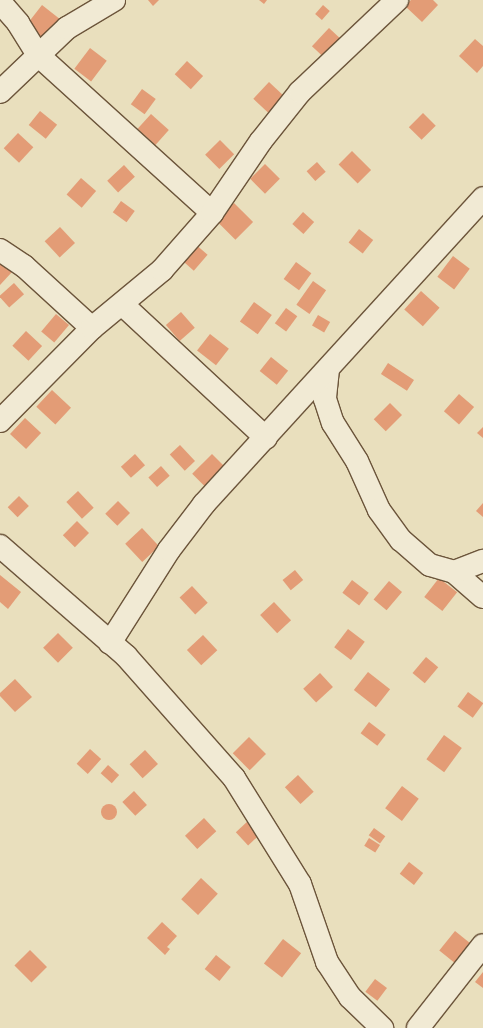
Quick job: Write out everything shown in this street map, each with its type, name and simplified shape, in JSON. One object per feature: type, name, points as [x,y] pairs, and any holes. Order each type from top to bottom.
[{"type":"street","points":[[0,92],[67,28],[114,0]]},
{"type":"street","points":[[0,421],[92,328],[122,305],[162,270],[212,213],[261,141],[300,92],[397,0]]},
{"type":"street","points":[[0,2],[18,23],[38,55],[212,213]]},
{"type":"street","points":[[110,643],[169,550],[204,504],[266,438],[483,198]]},
{"type":"street","points":[[0,250],[24,266],[92,328]]},
{"type":"street","points":[[122,305],[266,438]]},
{"type":"street","points":[[328,369],[325,399],[333,424],[357,461],[379,510],[401,540],[412,550],[430,565],[454,572],[483,597]]},
{"type":"street","points":[[0,546],[126,656],[234,778],[300,884],[327,962],[350,997],[382,1028]]},
{"type":"street","points":[[454,572],[483,561]]},
{"type":"street","points":[[418,1028],[483,944]]},
{"type":"building","points":[[148,0],[159,0],[153,6]]},
{"type":"building","points":[[259,0],[267,0],[264,4]]},
{"type":"building","points":[[411,0],[433,0],[438,5],[422,22],[405,6]]},
{"type":"building","points":[[42,5],[60,19],[44,40],[26,25]]},
{"type":"building","points":[[323,5],[330,11],[322,20],[315,14]]},
{"type":"building","points":[[329,28],[342,40],[325,59],[312,46]]},
{"type":"building","points":[[475,39],[483,46],[483,66],[477,73],[459,56]]},
{"type":"building","points":[[90,48],[107,61],[91,81],[74,69]]},
{"type":"building","points":[[187,61],[203,76],[191,89],[175,74]]},
{"type":"building","points":[[269,82],[286,98],[270,115],[253,99]]},
{"type":"building","points":[[142,89],[156,99],[145,114],[131,104]]},
{"type":"building","points":[[40,111],[57,125],[46,139],[29,125]]},
{"type":"building","points":[[423,113],[436,126],[422,140],[409,127]]},
{"type":"building","points":[[151,114],[169,130],[155,145],[138,129]]},
{"type":"building","points":[[18,133],[33,147],[19,163],[4,148]]},
{"type":"building","points":[[220,140],[234,154],[219,169],[205,155]]},
{"type":"building","points":[[352,151],[371,170],[358,184],[339,164]]},
{"type":"building","points":[[317,162],[326,172],[315,181],[307,171]]},
{"type":"building","points":[[265,164],[280,179],[265,194],[250,179]]},
{"type":"building","points":[[124,165],[135,177],[118,192],[107,181]]},
{"type":"building","points":[[81,178],[96,191],[82,208],[67,195]]},
{"type":"building","points":[[121,201],[135,211],[127,222],[113,212]]},
{"type":"building","points":[[234,203],[253,222],[235,240],[216,221]]},
{"type":"building","points":[[303,212],[314,222],[303,234],[292,224]]},
{"type":"building","points":[[60,227],[75,243],[60,257],[45,241]]},
{"type":"building","points":[[359,229],[373,240],[363,253],[349,242]]},
{"type":"building","points":[[194,243],[208,255],[194,271],[180,259]]},
{"type":"building","points":[[453,256],[470,269],[454,289],[437,277]]},
{"type":"building","points":[[0,261],[12,272],[0,285]]},
{"type":"building","points":[[296,262],[311,273],[299,290],[284,279]]},
{"type":"building","points":[[313,281],[326,290],[309,314],[296,305]]},
{"type":"building","points":[[14,283],[24,294],[9,308],[0,296]]},
{"type":"building","points":[[421,291],[440,308],[423,326],[404,310]]},
{"type":"building","points":[[254,302],[272,315],[258,334],[240,321]]},
{"type":"building","points":[[286,308],[297,316],[286,332],[275,323]]},
{"type":"building","points":[[181,312],[195,328],[180,341],[166,325]]},
{"type":"building","points":[[56,314],[69,325],[54,343],[41,332]]},
{"type":"building","points":[[318,315],[330,322],[324,332],[312,325]]},
{"type":"building","points":[[26,331],[42,346],[28,361],[12,346]]},
{"type":"building","points":[[210,334],[229,349],[216,365],[197,351]]},
{"type":"building","points":[[271,357],[288,371],[277,385],[260,371]]},
{"type":"building","points":[[388,363],[414,380],[407,391],[381,374]]},
{"type":"building","points":[[52,390],[71,408],[55,425],[36,407]]},
{"type":"building","points":[[459,394],[474,407],[459,424],[444,411]]},
{"type":"building","points":[[390,403],[402,415],[386,431],[374,419]]},
{"type":"building","points":[[25,418],[41,433],[26,449],[10,434]]},
{"type":"building","points":[[483,427],[483,438],[477,433]]},
{"type":"building","points":[[180,445],[195,461],[185,471],[170,455]]},
{"type":"building","points":[[135,454],[145,465],[131,478],[121,467]]},
{"type":"building","points":[[212,454],[229,471],[209,491],[192,474]]},
{"type":"building","points":[[161,466],[170,476],[157,487],[148,477]]},
{"type":"building","points":[[78,491],[94,508],[82,519],[66,502]]},
{"type":"building","points":[[19,496],[29,506],[18,517],[8,507]]},
{"type":"building","points":[[118,501],[130,513],[117,526],[105,514]]},
{"type":"building","points":[[483,503],[483,517],[476,511]]},
{"type":"building","points":[[77,521],[89,533],[75,547],[63,535]]},
{"type":"building","points":[[142,528],[159,546],[142,562],[125,544]]},
{"type":"building","points":[[295,570],[303,580],[291,590],[283,580]]},
{"type":"building","points":[[0,575],[21,592],[8,609],[0,602]]},
{"type":"building","points":[[439,578],[457,592],[442,611],[424,597]]},
{"type":"building","points":[[352,580],[369,593],[359,605],[342,593]]},
{"type":"building","points":[[389,581],[402,592],[387,610],[374,599]]},
{"type":"building","points":[[192,586],[208,603],[195,614],[180,598]]},
{"type":"building","points":[[274,602],[291,620],[277,633],[260,615]]},
{"type":"building","points":[[348,629],[365,642],[351,660],[334,647]]},
{"type":"building","points":[[58,633],[73,648],[58,663],[43,648]]},
{"type":"building","points":[[203,635],[217,650],[201,665],[187,650]]},
{"type":"building","points":[[426,657],[438,667],[425,683],[413,673]]},
{"type":"building","points":[[368,672],[390,689],[376,707],[354,690]]},
{"type":"building","points":[[320,673],[333,687],[316,703],[303,689]]},
{"type":"building","points":[[15,679],[32,697],[15,712],[0,696],[0,693]]},
{"type":"building","points":[[468,692],[483,703],[473,718],[457,707]]},
{"type":"building","points":[[369,722],[386,735],[377,746],[361,733]]},
{"type":"building","points":[[444,735],[462,748],[444,772],[426,759]]},
{"type":"building","points":[[249,737],[266,754],[250,770],[233,753]]},
{"type":"building","points":[[90,749],[101,759],[88,774],[77,764]]},
{"type":"building","points":[[145,750],[158,764],[143,778],[130,764]]},
{"type":"building","points":[[108,765],[119,775],[112,783],[101,773]]},
{"type":"building","points":[[298,775],[314,792],[301,804],[285,787]]},
{"type":"building","points":[[402,786],[419,799],[402,821],[385,808]]},
{"type":"building","points":[[134,791],[147,805],[135,816],[122,802]]},
{"type":"building","points":[[109,804],[116,809],[117,812],[112,819],[109,820],[102,815],[101,812],[106,805]]},
{"type":"building","points":[[204,818],[216,831],[197,849],[185,836]]},
{"type":"building","points":[[249,820],[261,833],[248,845],[236,832]]},
{"type":"building","points":[[374,828],[385,836],[380,844],[369,835]]},
{"type":"building","points":[[369,838],[380,845],[375,853],[364,846]]},
{"type":"building","points":[[409,862],[423,873],[414,885],[400,874]]},
{"type":"building","points":[[201,878],[218,894],[198,915],[181,899]]},
{"type":"building","points":[[162,922],[177,936],[167,947],[170,949],[165,955],[147,938]]},
{"type":"building","points":[[455,931],[472,945],[456,964],[439,950]]},
{"type":"building","points":[[283,939],[301,953],[282,978],[264,963]]},
{"type":"building","points":[[30,950],[47,967],[31,983],[14,966]]},
{"type":"building","points":[[216,955],[231,967],[219,981],[205,969]]},
{"type":"building","points":[[483,972],[483,988],[475,982]]},
{"type":"building","points":[[375,979],[387,988],[377,1001],[365,992]]}]
